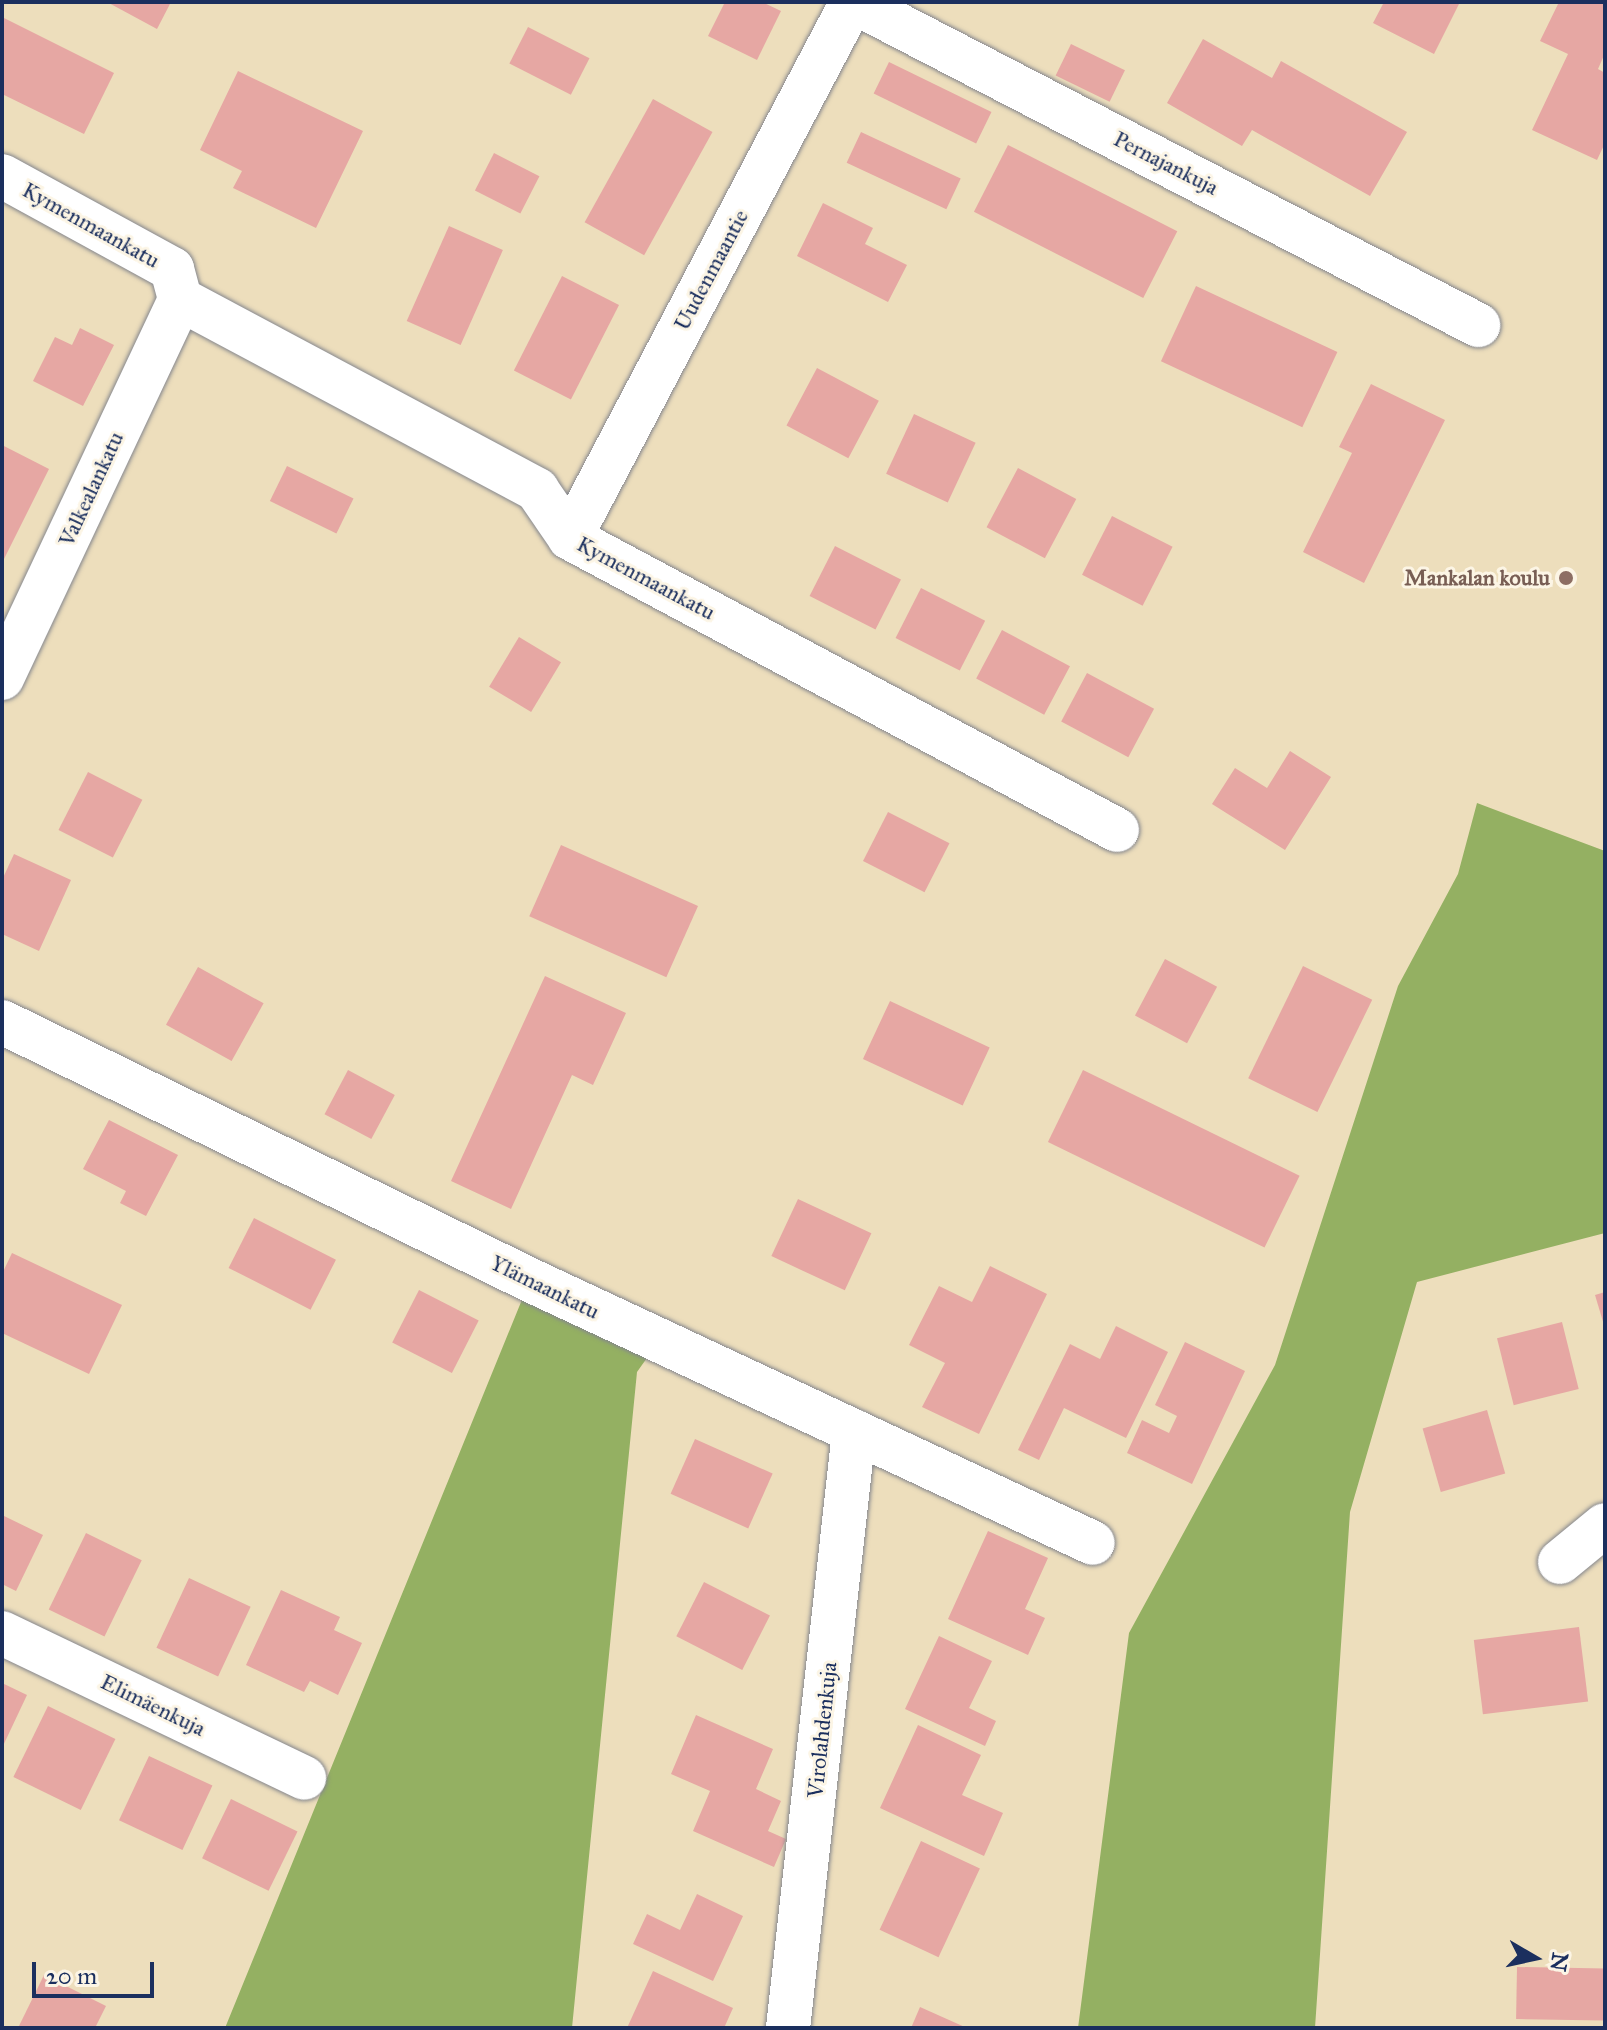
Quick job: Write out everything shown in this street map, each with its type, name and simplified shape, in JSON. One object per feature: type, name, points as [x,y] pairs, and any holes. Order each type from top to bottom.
[{"type":"street","name":"Pernajankuja","points":[[853,2],[1478,325]]},
{"type":"street","name":"Uudenmaantie","points":[[570,538],[853,2]]},
{"type":"street","name":"Kymenmaankatu","points":[[2,176],[172,269],[180,299],[537,490],[570,538],[1117,830]]},
{"type":"street","name":"Valkealankatu","points":[[2,678],[180,299]]},
{"type":"street","name":"Ylämaankatu","points":[[2,1022],[854,1432],[1093,1543]]},
{"type":"street","name":"Virolahdenkuja","points":[[788,2028],[854,1432]]},
{"type":"street","points":[[1560,1562],[1605,1525]]},
{"type":"street","name":"Elimäenkuja","points":[[2,1633],[304,1778]]},
{"type":"green space","points":[[1477,803],[1605,851],[1605,1233],[1417,1282],[1350,1512],[1315,2028],[1078,2028],[1129,1633],[1275,1365],[1398,986],[1458,874]]},
{"type":"green space","points":[[530,1280],[659,1341],[637,1372],[572,2028],[225,2028]]},
{"type":"building","points":[[107,2],[171,2],[157,29]]},
{"type":"building","points":[[725,2],[762,2],[781,11],[757,60],[708,36]]},
{"type":"building","points":[[1378,2],[1460,2],[1434,54],[1373,23],[1383,4]]},
{"type":"building","points":[[1559,2],[1605,2],[1605,53],[1598,69],[1605,73],[1605,143],[1597,160],[1532,130],[1568,54],[1540,41]]},
{"type":"building","points":[[2,17],[114,73],[84,134],[2,94]]},
{"type":"building","points":[[528,27],[589,58],[571,95],[509,64]]},
{"type":"building","points":[[1203,39],[1272,78],[1281,61],[1407,132],[1370,196],[1252,130],[1242,146],[1167,103]]},
{"type":"building","points":[[1071,44],[1125,70],[1110,102],[1056,75]]},
{"type":"building","points":[[889,62],[991,112],[976,143],[874,93]]},
{"type":"building","points":[[238,71],[363,131],[316,228],[233,188],[242,171],[200,150]]},
{"type":"building","points":[[653,99],[712,132],[644,255],[585,222]]},
{"type":"building","points":[[861,132],[961,178],[946,209],[847,163]]},
{"type":"building","points":[[1008,145],[1177,231],[1143,298],[974,212]]},
{"type":"building","points":[[494,153],[539,176],[520,214],[475,190]]},
{"type":"building","points":[[823,203],[873,228],[865,244],[907,265],[888,302],[797,256]]},
{"type":"building","points":[[449,226],[503,250],[461,345],[407,321]]},
{"type":"building","points":[[562,276],[619,305],[571,400],[514,370]]},
{"type":"building","points":[[1196,286],[1337,352],[1302,427],[1161,361]]},
{"type":"building","points":[[80,328],[114,345],[83,406],[33,381],[55,337],[72,345]]},
{"type":"building","points":[[817,368],[879,401],[848,458],[786,425]]},
{"type":"building","points":[[1371,384],[1445,420],[1364,583],[1303,552],[1352,453],[1339,447]]},
{"type":"building","points":[[914,414],[976,443],[948,503],[886,474]]},
{"type":"building","points":[[2,445],[49,469],[2,563]]},
{"type":"building","points":[[287,466],[354,498],[336,533],[270,501]]},
{"type":"building","points":[[1018,468],[1076,499],[1045,558],[987,527]]},
{"type":"building","points":[[1112,516],[1173,547],[1143,606],[1082,575]]},
{"type":"building","points":[[835,546],[901,580],[876,629],[810,596]]},
{"type":"building","points":[[921,588],[985,621],[960,671],[896,638]]},
{"type":"building","points":[[1002,630],[1070,666],[1044,715],[976,679]]},
{"type":"building","points":[[519,637],[561,662],[531,712],[489,687]]},
{"type":"building","points":[[1087,673],[1154,709],[1128,757],[1061,722]]},
{"type":"building","points":[[1290,751],[1331,777],[1285,850],[1212,804],[1235,768],[1267,788]]},
{"type":"building","points":[[88,772],[142,800],[113,858],[58,830]]},
{"type":"building","points":[[888,812],[949,843],[925,892],[863,861]]},
{"type":"building","points":[[561,845],[698,906],[666,977],[529,916]]},
{"type":"building","points":[[14,854],[71,880],[39,951],[2,934],[2,880]]},
{"type":"building","points":[[1165,959],[1217,987],[1187,1043],[1135,1016]]},
{"type":"building","points":[[1303,966],[1372,1000],[1317,1112],[1248,1078]]},
{"type":"building","points":[[198,967],[264,1003],[232,1061],[166,1025]]},
{"type":"building","points":[[545,976],[626,1013],[593,1085],[572,1075],[511,1209],[451,1181]]},
{"type":"building","points":[[890,1001],[990,1047],[963,1105],[863,1059]]},
{"type":"building","points":[[348,1070],[395,1095],[371,1139],[325,1114]]},
{"type":"building","points":[[1083,1070],[1300,1176],[1265,1248],[1048,1142]]},
{"type":"building","points":[[109,1120],[178,1155],[146,1216],[120,1203],[126,1191],[83,1169]]},
{"type":"building","points":[[798,1199],[871,1233],[845,1290],[771,1256]]},
{"type":"building","points":[[254,1218],[336,1260],[311,1310],[229,1268]]},
{"type":"building","points":[[12,1253],[122,1305],[89,1374],[2,1333],[2,1274]]},
{"type":"building","points":[[990,1266],[1047,1294],[979,1434],[922,1407],[945,1363],[909,1345],[939,1286],[972,1302]]},
{"type":"building","points":[[419,1290],[479,1320],[452,1373],[392,1343]]},
{"type":"building","points":[[1605,1292],[1605,1325],[1604,1325],[1595,1295]]},
{"type":"building","points":[[1562,1322],[1579,1389],[1514,1405],[1497,1338]]},
{"type":"building","points":[[1116,1326],[1168,1352],[1126,1438],[1064,1408],[1039,1460],[1018,1450],[1070,1344],[1100,1359]]},
{"type":"building","points":[[1185,1342],[1245,1371],[1192,1484],[1127,1453],[1142,1420],[1169,1433],[1177,1416],[1155,1405]]},
{"type":"building","points":[[1487,1410],[1505,1473],[1441,1492],[1423,1428]]},
{"type":"building","points":[[695,1439],[773,1474],[748,1528],[671,1494]]},
{"type":"building","points":[[2,1515],[43,1535],[16,1591],[2,1584]]},
{"type":"building","points":[[988,1531],[1048,1558],[1025,1609],[1045,1618],[1028,1655],[948,1619]]},
{"type":"building","points":[[86,1533],[142,1560],[104,1637],[49,1609]]},
{"type":"building","points":[[189,1578],[251,1607],[218,1677],[156,1648]]},
{"type":"building","points":[[704,1582],[770,1616],[742,1670],[676,1636]]},
{"type":"building","points":[[281,1590],[340,1617],[334,1630],[362,1643],[338,1695],[310,1681],[304,1692],[246,1665]]},
{"type":"building","points":[[1579,1627],[1588,1701],[1483,1714],[1474,1640]]},
{"type":"building","points":[[939,1636],[992,1661],[969,1708],[996,1721],[985,1746],[905,1709]]},
{"type":"building","points":[[2,1683],[27,1695],[2,1748]]},
{"type":"building","points":[[48,1706],[115,1739],[81,1810],[13,1777]]},
{"type":"building","points":[[696,1715],[773,1749],[756,1789],[781,1801],[768,1831],[786,1839],[774,1867],[693,1831],[710,1791],[671,1774]]},
{"type":"building","points":[[918,1725],[981,1755],[962,1795],[1003,1813],[984,1856],[880,1808]]},
{"type":"building","points":[[149,1756],[212,1786],[182,1850],[119,1820]]},
{"type":"building","points":[[231,1799],[298,1831],[269,1891],[202,1858]]},
{"type":"building","points":[[921,1841],[980,1868],[938,1957],[880,1930]]},
{"type":"building","points":[[697,1894],[743,1916],[713,1981],[633,1944],[647,1914],[680,1930]]},
{"type":"building","points":[[1517,1967],[1605,1969],[1604,2021],[1516,2019]]},
{"type":"building","points":[[653,1971],[733,2008],[724,2028],[627,2028]]},
{"type":"building","points":[[44,1975],[106,2006],[95,2028],[18,2028]]},
{"type":"building","points":[[920,2007],[967,2028],[911,2028]]},
{"type":"place","name":"Mankalan koulu","points":[[1566,578]]}]
